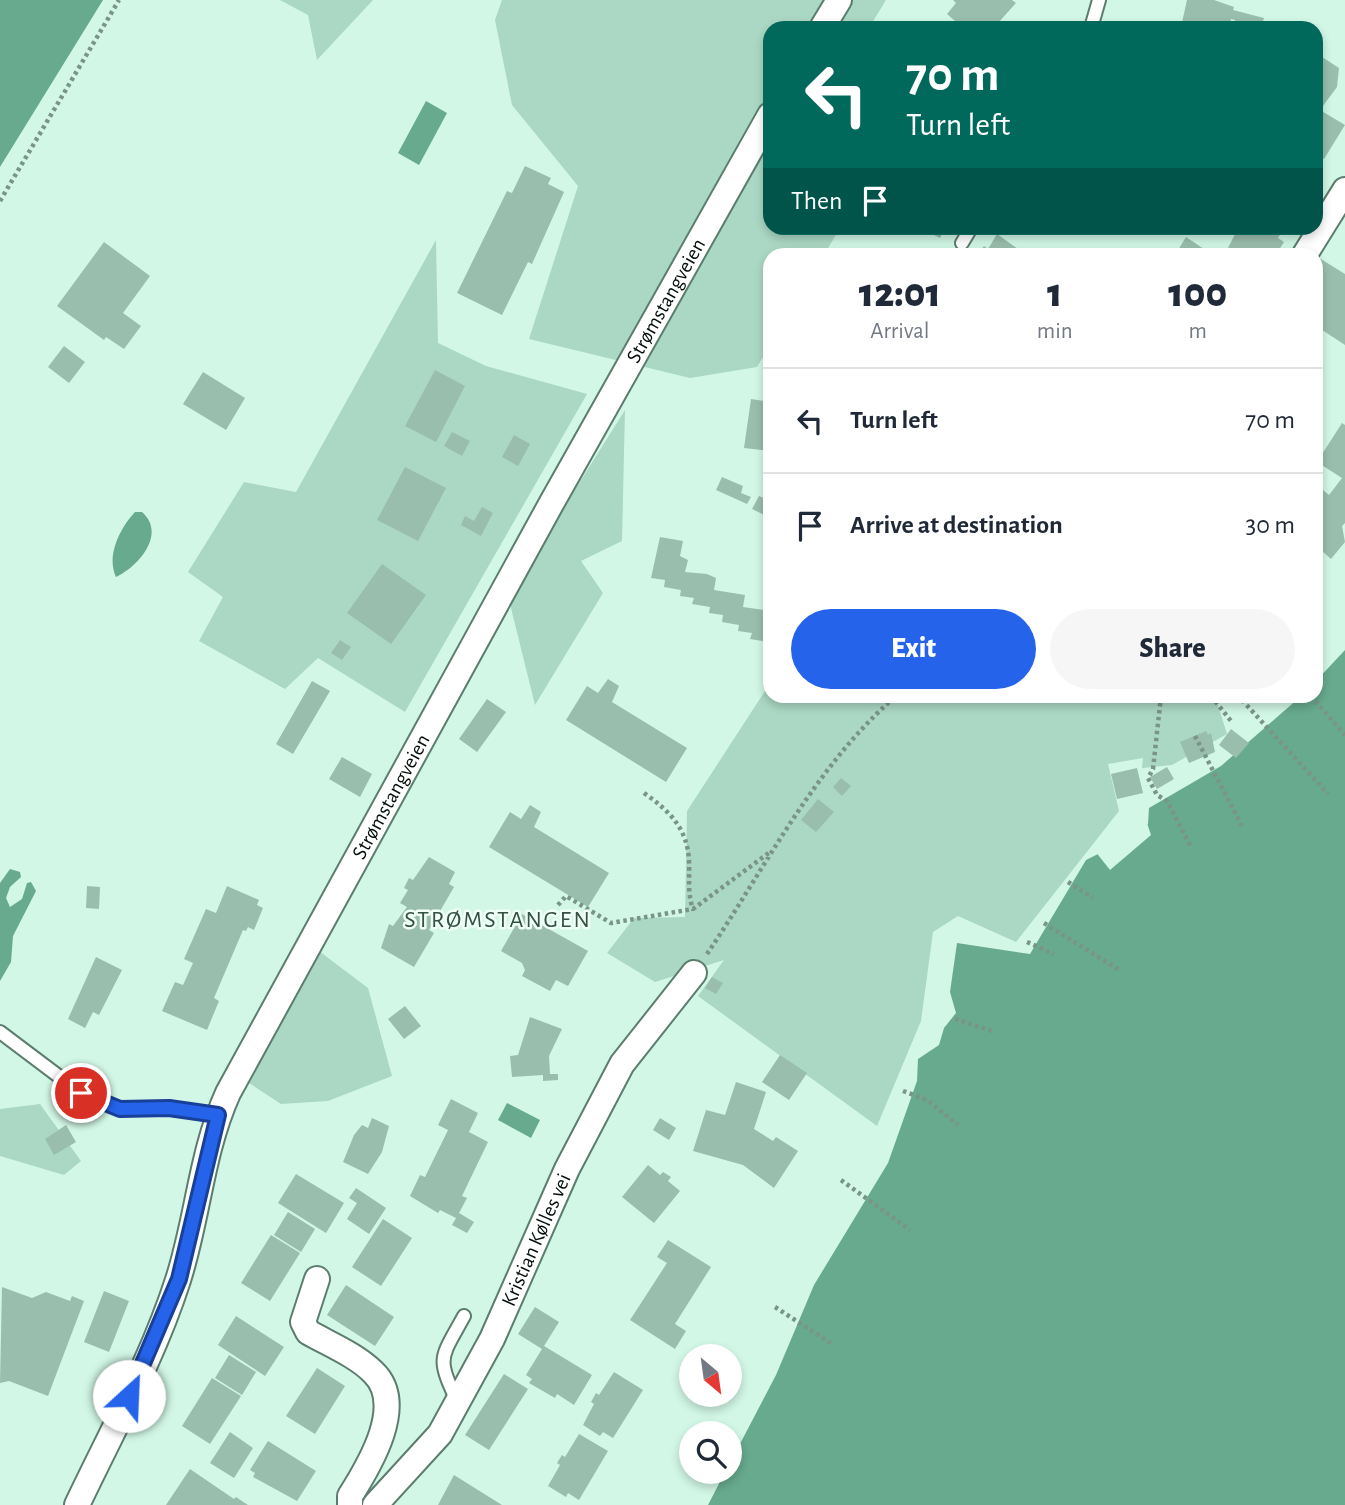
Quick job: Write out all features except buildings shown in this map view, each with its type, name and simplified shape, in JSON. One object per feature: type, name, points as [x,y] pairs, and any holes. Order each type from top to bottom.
[{"type":"street","points":[[826,21],[839,0]]},
{"type":"street","name":"Strømstangveien","points":[[77,1505],[149,1353],[179,1279],[218,1115],[320,922],[763,128]]},
{"type":"street","points":[[1323,225],[1345,190]]},
{"type":"street","name":"Kristian Kølles vei","points":[[375,1505],[440,1434],[492,1339],[567,1169],[622,1064],[694,973]]},
{"type":"street","points":[[317,1279],[303,1322],[308,1332],[376,1374],[386,1404],[381,1439],[350,1496],[350,1505]]},
{"type":"lane","points":[[1093,21],[1099,0]]},
{"type":"lane","points":[[962,243],[967,235]]},
{"type":"lane","points":[[0,1032],[81,1093],[120,1109],[169,1108],[218,1115]]},
{"type":"lane","points":[[458,1403],[442,1368],[441,1357],[464,1316]]},
{"type":"path","points":[[0,201],[119,0]]},
{"type":"path","points":[[694,973],[752,887],[773,849],[867,721],[888,703]]},
{"type":"path","points":[[1160,703],[1153,769],[1148,778],[1157,795],[1167,801],[1191,847]]},
{"type":"path","points":[[1217,703],[1231,721]]},
{"type":"path","points":[[1245,703],[1328,794]]},
{"type":"path","points":[[1317,703],[1345,735]]},
{"type":"path","points":[[1195,736],[1243,828]]},
{"type":"path","points":[[644,793],[673,814],[689,856],[689,898],[693,909]]},
{"type":"path","points":[[558,905],[566,896],[611,923],[693,909],[773,849]]},
{"type":"path","points":[[1068,882],[1093,898]]},
{"type":"path","points":[[1044,923],[1119,970]]},
{"type":"path","points":[[1027,942],[1054,954]]},
{"type":"path","points":[[955,1019],[995,1032]]},
{"type":"path","points":[[904,1091],[927,1100],[958,1125]]},
{"type":"path","points":[[841,1180],[910,1230]]},
{"type":"path","points":[[775,1307],[832,1345]]},
{"type":"shaded area","points":[[0,0],[103,0],[0,167]]},
{"type":"shaded area","points":[[280,0],[373,0],[317,60],[308,15]]},
{"type":"shaded area","points":[[502,0],[886,0],[873,21],[763,21],[763,235],[836,235],[828,248],[763,248],[763,357],[757,367],[690,378],[529,339],[578,186],[512,105],[495,20]]},
{"type":"shaded area","points":[[426,101],[447,113],[419,165],[398,153]]},
{"type":"shaded area","points":[[436,240],[438,343],[486,366],[587,394],[405,712],[318,658],[285,689],[199,641],[223,597],[188,572],[244,482],[296,492]]},
{"type":"shaded area","points":[[625,410],[622,541],[581,561],[603,593],[535,705],[508,596]]},
{"type":"shaded area","points":[[135,512],[142,512],[149,521],[151,540],[133,566],[116,577],[113,560],[116,543]]},
{"type":"shaded area","points":[[1345,650],[1345,1505],[708,1505],[719,1484],[742,1484],[742,1440],[776,1375],[814,1285],[888,1163],[917,1081],[918,1059],[939,1045],[944,1028],[956,1013],[950,992],[957,943],[1030,954],[1086,860],[1124,841],[1148,824],[1149,808],[1221,766],[1293,703],[1323,703],[1323,674]]},
{"type":"shaded area","points":[[763,694],[763,703],[1217,703],[1227,734],[1172,765],[1142,768],[1143,758],[1108,764],[1119,811],[1016,942],[958,916],[933,932],[921,1021],[877,1126],[698,996],[724,960],[655,982],[607,953],[634,918],[685,917],[687,811]]},
{"type":"shaded area","points":[[10,869],[20,872],[21,877],[10,887],[6,898],[10,907],[22,899],[27,883],[31,882],[36,891],[13,936],[11,962],[0,981],[0,883]]},
{"type":"shaded area","points":[[315,948],[368,988],[392,1076],[328,1101],[281,1104],[243,1079]]},
{"type":"shaded area","points":[[507,1103],[540,1120],[531,1138],[498,1120]]},
{"type":"shaded area","points":[[40,1104],[81,1161],[64,1175],[0,1156],[0,1109]]},
{"type":"pier","points":[[1145,817],[1151,835],[1110,870],[1095,851],[1122,838],[1145,822]]},
{"type":"district","name":"STRØMSTANGEN","points":[[498,920]]},
{"type":"route","points":[[81,1093],[120,1109],[169,1108],[218,1115],[179,1279],[129,1396]]}]
